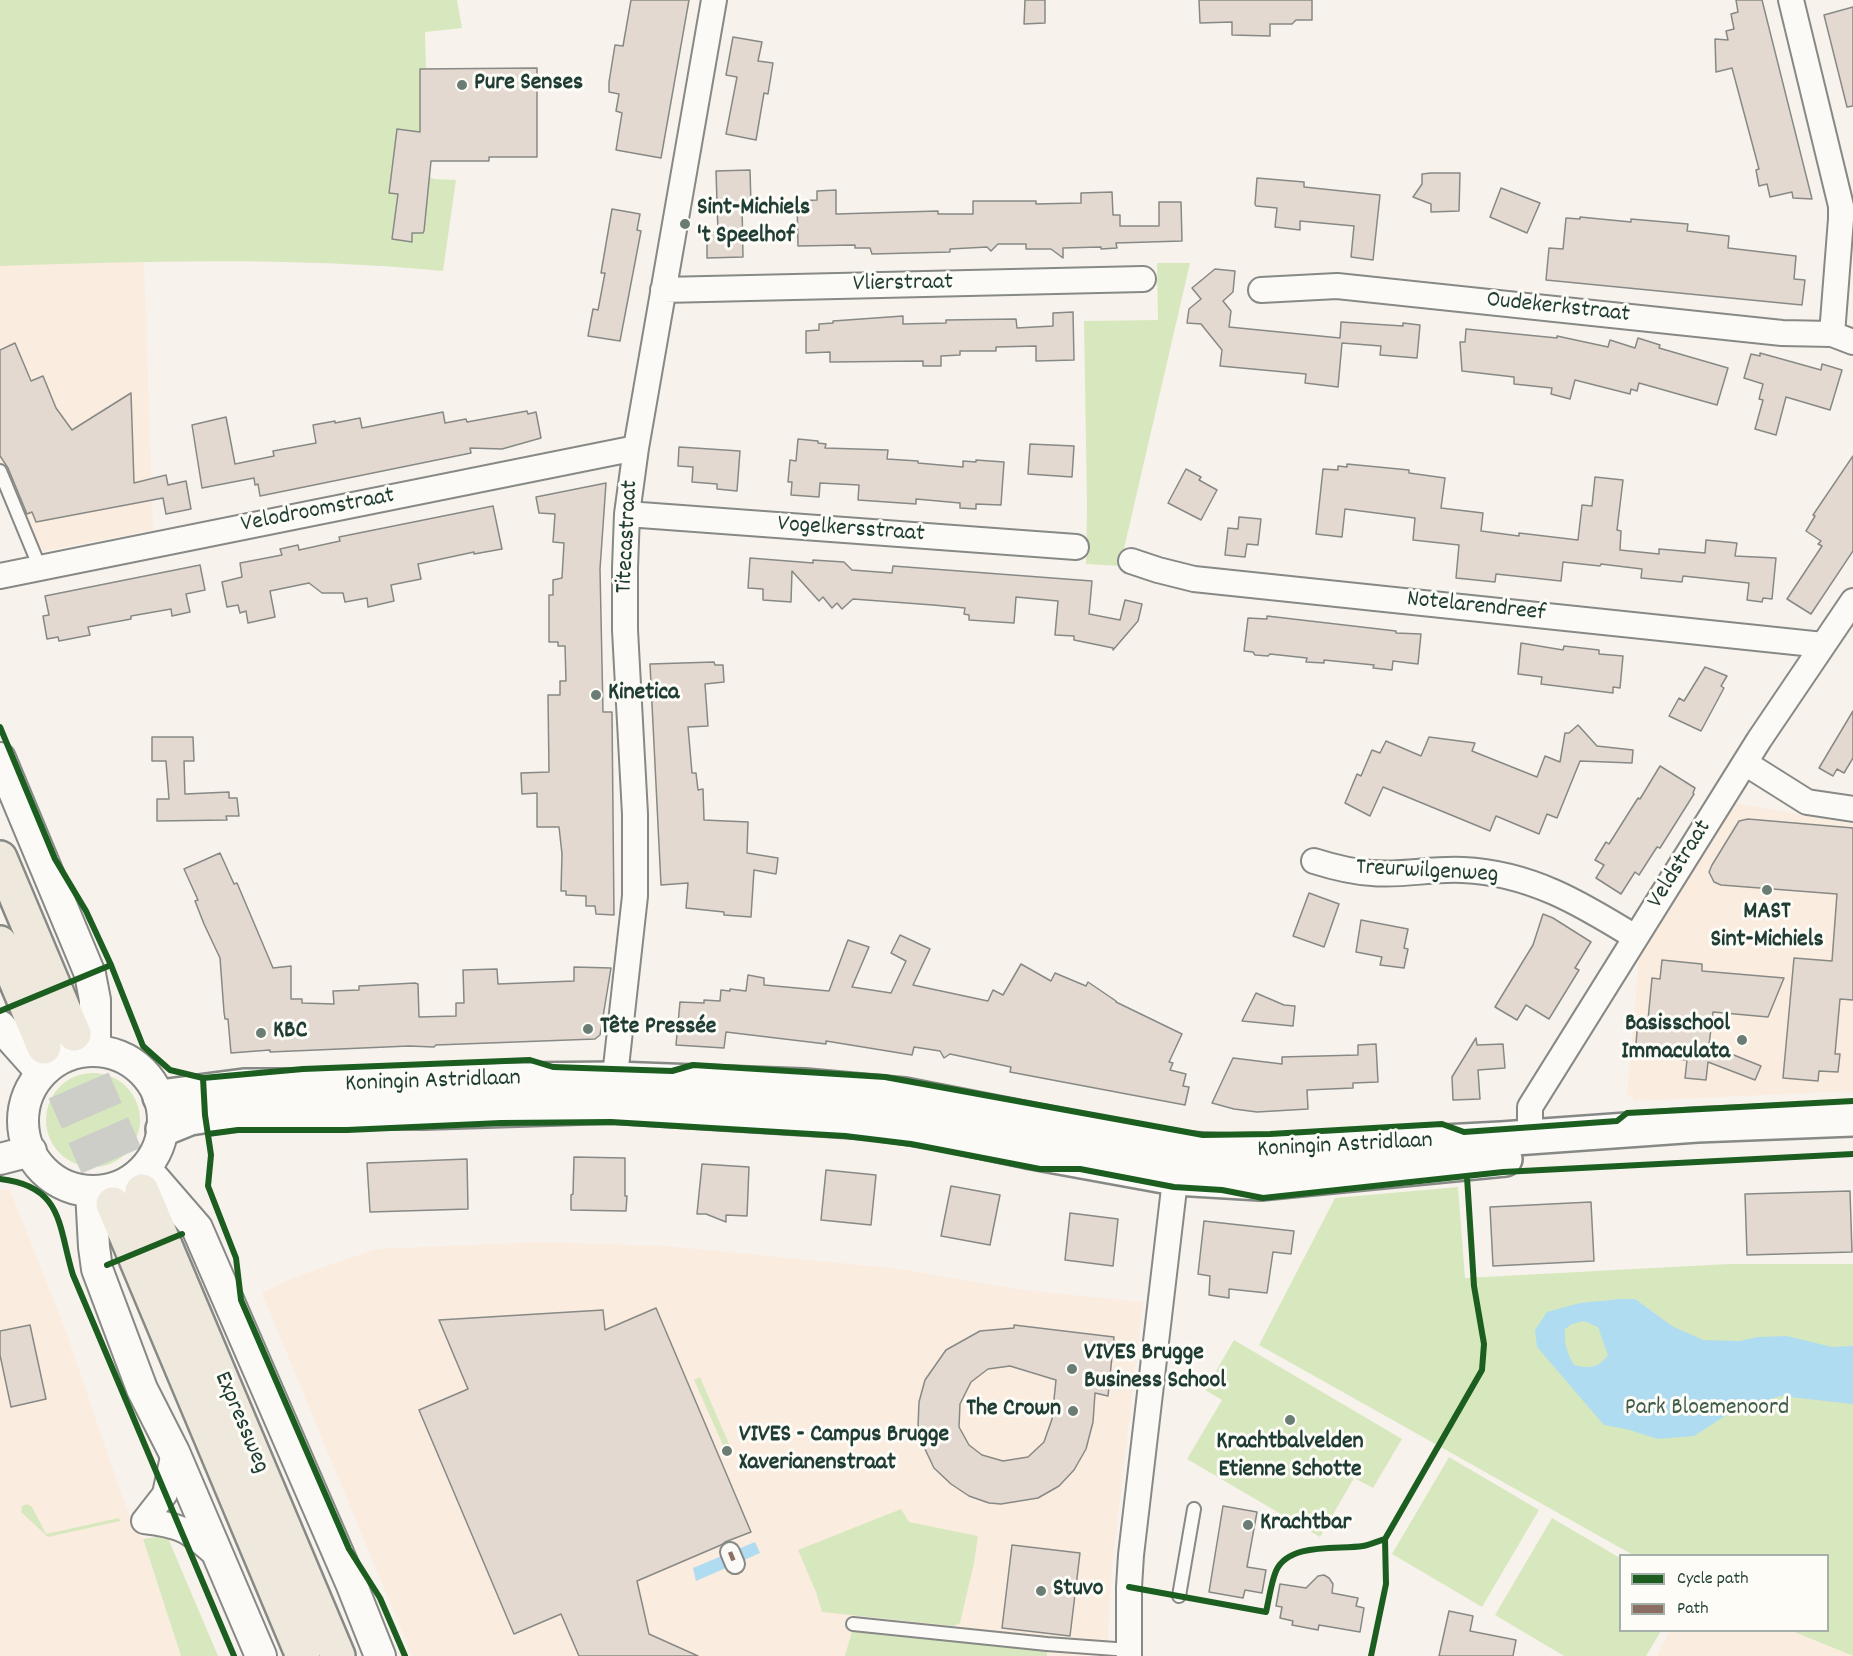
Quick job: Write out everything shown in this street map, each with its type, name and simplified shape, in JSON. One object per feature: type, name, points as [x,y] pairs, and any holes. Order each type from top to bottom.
[{"type":"highway","points":[[0,858],[85,1042]]},
{"type":"highway","points":[[0,943],[43,1060]]},
{"type":"highway","name":"Expressweg","points":[[144,1179],[338,1656]]},
{"type":"highway","name":"Expressweg","points":[[102,1197],[303,1656]]},
{"type":"main road","name":"Koningin Astridlaan","points":[[161,1113],[190,1118],[236,1111],[423,1112],[614,1092],[804,1086],[904,1095],[1260,1183],[1502,1160],[1853,1137]]},
{"type":"main road","name":"Koningin Astridlaan","points":[[1177,1163],[1253,1152],[1530,1137],[1697,1125],[1853,1119]]},
{"type":"street","name":"Titecastraat","points":[[614,1092],[635,896],[635,814],[625,630],[624,568],[627,514],[636,448],[714,0]]},
{"type":"street","points":[[1791,0],[1841,206],[1842,338]]},
{"type":"street","name":"Vlierstraat","points":[[663,290],[1143,279]]},
{"type":"street","name":"Oudekerkstraat","points":[[1261,290],[1337,286],[1842,338]]},
{"type":"street","name":"Velodroomstraat","points":[[0,576],[636,448]]},
{"type":"street","name":"Vogelkersstraat","points":[[627,514],[1076,547]]},
{"type":"street","name":"Notelarendreef","points":[[1131,561],[1194,579],[1823,645]]},
{"type":"street","name":"Veldstraat","points":[[1530,1137],[1530,1107],[1745,763],[1853,601]]},
{"type":"street","points":[[0,758],[90,974],[95,1000],[85,1042],[76,1052],[53,1063],[43,1060],[0,1026]]},
{"type":"street","points":[[1745,763],[1807,802],[1853,809]]},
{"type":"street","name":"Treurwilgenweg","points":[[1314,861],[1340,869],[1373,874],[1462,870],[1493,873],[1524,880],[1556,891],[1635,937]]},
{"type":"street","points":[[85,1042],[118,1054],[136,1065],[150,1079],[161,1113],[157,1150],[144,1179],[105,1190],[102,1197],[94,1247],[97,1269],[142,1389],[174,1452],[261,1656]]},
{"type":"street","points":[[43,1060],[28,1095],[11,1125],[25,1136],[30,1151],[40,1167],[58,1181],[102,1197]]},
{"type":"street","points":[[0,1159],[30,1151]]},
{"type":"street","points":[[1129,1653],[1131,1555],[1177,1163]]},
{"type":"street","name":"Expressweg","points":[[144,1179],[197,1228],[351,1583],[380,1656]]},
{"type":"street","points":[[174,1452],[165,1494],[144,1521],[179,1527],[218,1556]]},
{"type":"lane","points":[[0,471],[40,568]]},
{"type":"lane","points":[[1179,1596],[1194,1509]]},
{"type":"lane","points":[[853,1624],[1129,1653]]},
{"type":"shaded area","points":[[144,261],[153,530],[34,553],[0,471],[0,266]]},
{"type":"shaded area","points":[[1735,803],[1853,824],[1853,1091],[1634,1101],[1627,1095],[1639,958]]},
{"type":"shaded area","points":[[0,1190],[10,1190],[65,1329],[128,1513],[143,1539],[181,1656],[0,1656]]},
{"type":"shaded area","name":"VIVES - Campus Brugge Xaverianenstraat","points":[[540,1242],[666,1246],[901,1269],[1022,1290],[1143,1302],[1112,1568],[1108,1631],[1109,1656],[412,1656],[262,1293],[293,1278],[376,1249]]},
{"type":"shaded area","points":[[1669,1632],[1794,1632],[1853,1656],[1657,1656]]},
{"type":"green space","points":[[0,0],[457,0],[462,28],[425,32],[426,69],[420,70],[425,175],[434,179],[456,180],[443,271],[277,262],[0,266]]},
{"type":"green space","points":[[1157,263],[1190,263],[1120,566],[1086,564],[1084,321],[1158,320]]},
{"type":"green space","points":[[93,1073],[111,1077],[126,1087],[136,1102],[140,1120],[136,1138],[126,1153],[111,1163],[93,1167],[75,1163],[60,1153],[50,1138],[46,1120],[50,1102],[60,1087],[75,1077]]},
{"type":"green space","name":"Park Bloemenoord","points":[[1458,1187],[1465,1278],[1728,1264],[1853,1264],[1853,1656],[1794,1632],[1829,1632],[1829,1554],[1631,1554],[1259,1345],[1335,1198]]},
{"type":"green space","name":"Krachtbalvelden Etienne Schotte","points":[[1234,1340],[1402,1439],[1373,1488],[1354,1478],[1320,1537],[1187,1459],[1222,1400],[1205,1390]]},
{"type":"green space","points":[[700,1377],[732,1451],[727,1454],[694,1380]]},
{"type":"green space","points":[[1449,1457],[1539,1510],[1482,1607],[1392,1554]]},
{"type":"green space","points":[[27,1504],[32,1507],[46,1534],[119,1518],[120,1521],[48,1537],[21,1512],[22,1506]]},
{"type":"green space","points":[[901,1509],[909,1522],[978,1536],[960,1623],[954,1626],[822,1612],[798,1550]]},
{"type":"green space","points":[[1552,1518],[1619,1557],[1619,1632],[1660,1632],[1646,1656],[1564,1656],[1495,1615]]},
{"type":"green space","points":[[168,1538],[218,1656],[181,1656],[143,1539]]},
{"type":"green space","points":[[852,1631],[1047,1651],[1047,1656],[845,1656]]},
{"type":"water","points":[[1635,1299],[1672,1326],[1703,1340],[1739,1341],[1758,1337],[1787,1336],[1832,1347],[1853,1346],[1853,1404],[1781,1396],[1756,1403],[1725,1416],[1694,1436],[1658,1439],[1604,1425],[1537,1347],[1535,1330],[1547,1312],[1580,1303]],"holes":[[[1584,1321],[1598,1327],[1608,1355],[1601,1363],[1593,1366],[1574,1365],[1566,1348],[1565,1329],[1572,1324]]]},
{"type":"water","points":[[755,1542],[760,1553],[696,1581],[693,1568]]},
{"type":"building","points":[[631,0],[689,0],[661,158],[616,150],[622,113],[616,111],[619,94],[609,92],[609,82],[615,45],[623,46]]},
{"type":"building","points":[[1025,0],[1045,0],[1045,23],[1024,24]]},
{"type":"building","points":[[1199,0],[1312,0],[1312,20],[1296,20],[1292,24],[1270,24],[1270,36],[1232,35],[1232,22],[1200,23]]},
{"type":"building","points":[[1736,0],[1762,0],[1812,199],[1793,198],[1792,192],[1770,197],[1767,184],[1759,186],[1756,170],[1759,169],[1732,68],[1716,72],[1715,39],[1728,40],[1726,31],[1734,29],[1731,14],[1738,12]]},
{"type":"building","points":[[1853,7],[1853,106],[1847,107],[1824,15]]},
{"type":"building","points":[[733,37],[762,42],[758,61],[773,63],[768,94],[764,93],[756,140],[726,134],[737,77],[726,75]]},
{"type":"building","points":[[537,68],[537,157],[489,157],[489,161],[431,161],[423,233],[412,233],[412,242],[392,239],[398,194],[389,193],[397,129],[420,132],[420,69]]},
{"type":"building","points":[[750,170],[751,205],[742,205],[743,257],[707,258],[707,232],[718,232],[716,171]]},
{"type":"building","points":[[1460,173],[1459,211],[1431,212],[1431,204],[1413,197],[1422,184],[1422,174]]},
{"type":"building","points":[[1257,178],[1304,182],[1304,187],[1380,195],[1373,260],[1351,257],[1354,226],[1300,221],[1300,230],[1275,227],[1277,208],[1255,204]]},
{"type":"building","points":[[1501,188],[1540,203],[1527,233],[1490,217]]},
{"type":"building","points":[[836,190],[836,214],[938,211],[938,214],[973,214],[973,201],[1036,201],[1036,204],[1081,203],[1081,193],[1112,192],[1113,215],[1120,215],[1120,226],[1159,226],[1159,202],[1181,202],[1182,241],[1116,243],[1117,248],[1101,249],[1101,247],[1063,248],[1063,258],[1051,249],[1026,249],[1026,244],[998,244],[991,251],[987,247],[950,249],[950,252],[872,254],[870,248],[855,248],[855,245],[798,246],[797,201],[817,200],[817,191]]},
{"type":"building","points":[[612,209],[640,214],[637,230],[641,231],[620,341],[588,336],[593,309],[598,310],[605,273],[601,273]]},
{"type":"building","points":[[1580,217],[1688,224],[1687,231],[1729,236],[1728,248],[1796,256],[1794,279],[1805,280],[1802,305],[1546,280],[1549,248],[1563,249],[1566,218],[1580,219]]},
{"type":"building","points":[[1215,269],[1235,271],[1233,292],[1223,301],[1231,311],[1229,327],[1340,338],[1341,322],[1420,325],[1417,358],[1380,355],[1381,346],[1342,343],[1338,387],[1305,383],[1306,374],[1220,366],[1222,350],[1201,324],[1187,323],[1189,309],[1201,299],[1192,288]]},
{"type":"building","points":[[1073,312],[1074,360],[1036,361],[1036,346],[996,347],[996,351],[960,351],[960,355],[941,356],[941,366],[923,366],[923,361],[830,362],[830,352],[806,353],[806,331],[819,330],[819,324],[833,323],[833,321],[903,316],[903,324],[946,323],[946,320],[1016,319],[1017,328],[1053,326],[1053,313]]},
{"type":"building","points":[[1466,329],[1557,338],[1557,336],[1608,347],[1610,340],[1635,348],[1638,338],[1660,345],[1659,348],[1728,368],[1717,405],[1639,383],[1637,391],[1631,389],[1630,394],[1575,380],[1570,399],[1551,394],[1552,388],[1514,384],[1514,377],[1462,371],[1460,342],[1465,342]]},
{"type":"building","points":[[15,343],[31,381],[43,376],[56,408],[72,430],[131,393],[134,483],[166,475],[168,485],[186,481],[191,509],[166,514],[163,498],[36,522],[32,512],[27,514],[8,468],[0,456],[0,350]]},
{"type":"building","points":[[1760,353],[1821,370],[1822,364],[1842,370],[1830,410],[1786,397],[1776,435],[1755,429],[1763,400],[1759,399],[1763,384],[1744,378],[1751,354],[1760,356]]},
{"type":"building","points":[[527,411],[528,414],[536,412],[541,438],[502,449],[470,448],[471,453],[260,496],[258,484],[255,485],[254,478],[202,488],[192,425],[226,417],[235,464],[274,456],[273,451],[316,443],[313,425],[335,421],[335,423],[360,418],[362,428],[443,412],[445,423],[466,419],[467,422]]},
{"type":"building","points":[[798,439],[818,441],[818,443],[826,444],[825,448],[888,450],[887,459],[918,461],[918,463],[963,467],[963,461],[1004,462],[1001,505],[976,504],[976,509],[960,508],[960,503],[916,499],[916,504],[858,500],[859,485],[820,483],[819,497],[791,495],[792,482],[788,482],[790,460],[796,461]]},
{"type":"building","points":[[1030,444],[1074,446],[1072,477],[1028,474]]},
{"type":"building","points":[[679,447],[740,451],[737,491],[717,489],[717,484],[692,482],[693,467],[678,466]]},
{"type":"building","points":[[1853,456],[1853,551],[1811,614],[1787,599],[1822,546],[1818,544],[1821,541],[1806,531],[1815,516],[1813,515]]},
{"type":"building","points":[[1347,464],[1409,470],[1409,473],[1445,478],[1441,508],[1483,513],[1481,531],[1578,540],[1582,505],[1592,506],[1595,477],[1623,480],[1617,530],[1621,531],[1620,550],[1659,554],[1659,549],[1705,553],[1706,540],[1737,543],[1735,556],[1776,558],[1772,599],[1763,598],[1762,602],[1747,600],[1749,583],[1683,576],[1682,582],[1641,578],[1642,569],[1601,564],[1600,566],[1563,562],[1561,581],[1496,574],[1495,582],[1456,578],[1459,545],[1413,540],[1415,518],[1345,509],[1342,537],[1316,534],[1323,469],[1338,470],[1338,466],[1347,467]]},
{"type":"building","points":[[1186,469],[1201,477],[1199,480],[1217,490],[1201,520],[1168,503]]},
{"type":"building","points":[[606,483],[600,569],[603,712],[612,712],[614,915],[596,914],[595,906],[586,906],[586,896],[566,895],[566,891],[561,891],[562,854],[559,827],[537,827],[537,793],[522,794],[521,773],[549,772],[548,695],[560,695],[560,681],[566,681],[565,646],[558,646],[558,642],[549,642],[549,595],[553,595],[553,580],[562,578],[564,543],[553,542],[555,514],[539,513],[536,497]]},
{"type":"building","points":[[493,506],[502,549],[474,554],[474,552],[418,564],[421,579],[391,585],[394,601],[368,607],[367,598],[345,602],[343,593],[322,593],[309,583],[270,591],[275,617],[248,623],[246,611],[240,613],[238,605],[227,607],[222,582],[242,577],[240,563],[282,555],[280,549],[298,545],[299,550],[340,541],[339,537]]},
{"type":"building","points":[[1239,517],[1261,519],[1258,545],[1247,544],[1245,557],[1225,555],[1228,528],[1238,529]]},
{"type":"building","points":[[750,558],[813,563],[813,560],[844,562],[852,570],[892,573],[893,566],[1092,581],[1089,614],[1120,620],[1125,600],[1142,604],[1138,621],[1113,650],[1113,648],[1074,640],[1074,636],[1055,635],[1058,601],[1016,597],[1014,623],[969,620],[969,615],[964,614],[965,608],[933,605],[853,599],[842,609],[837,603],[832,608],[823,597],[819,601],[792,571],[791,602],[763,600],[763,589],[748,588]]},
{"type":"building","points":[[200,565],[205,590],[186,594],[190,612],[172,616],[171,609],[131,616],[131,619],[88,627],[90,635],[59,641],[58,637],[47,639],[43,616],[49,615],[45,596]]},
{"type":"building","points":[[1267,616],[1396,631],[1396,633],[1421,634],[1418,664],[1393,661],[1392,670],[1373,668],[1374,665],[1324,660],[1324,663],[1306,662],[1307,658],[1270,654],[1268,656],[1255,655],[1253,652],[1244,651],[1248,618],[1267,619]]},
{"type":"building","points":[[1521,643],[1563,650],[1564,646],[1599,650],[1599,654],[1623,656],[1620,688],[1613,687],[1613,693],[1541,684],[1542,677],[1518,674]]},
{"type":"building","points":[[714,662],[715,665],[723,665],[724,682],[705,684],[708,726],[688,727],[692,773],[696,773],[698,790],[703,789],[704,820],[748,822],[747,853],[778,858],[776,874],[754,870],[751,917],[686,908],[688,883],[661,885],[650,664]]},
{"type":"building","points":[[1705,667],[1727,676],[1721,686],[1724,688],[1701,731],[1669,716],[1679,698],[1684,701]]},
{"type":"building","points":[[1853,711],[1853,758],[1844,773],[1837,769],[1833,776],[1819,768]]},
{"type":"building","points":[[1578,725],[1597,746],[1633,750],[1632,763],[1580,761],[1557,818],[1547,814],[1539,834],[1496,816],[1490,831],[1383,787],[1370,816],[1345,803],[1357,774],[1361,776],[1372,750],[1380,753],[1386,741],[1421,756],[1429,737],[1475,743],[1472,751],[1537,777],[1545,756],[1560,762],[1565,733],[1569,733]]},
{"type":"building","points":[[152,737],[193,737],[194,761],[184,761],[185,794],[229,792],[229,798],[237,798],[239,816],[226,816],[227,820],[157,821],[157,799],[169,799],[166,761],[152,761]]},
{"type":"building","points":[[1660,766],[1695,788],[1694,794],[1660,848],[1657,847],[1639,875],[1635,872],[1621,894],[1596,878],[1604,865],[1595,860],[1606,842],[1609,844]]},
{"type":"building","points":[[1748,819],[1853,828],[1853,1000],[1840,999],[1835,1054],[1840,1054],[1838,1072],[1819,1071],[1818,1081],[1783,1078],[1794,958],[1832,961],[1837,894],[1721,885],[1714,882],[1709,872],[1712,865],[1739,821]]},
{"type":"building","points":[[220,853],[234,884],[237,883],[273,968],[291,966],[291,999],[302,999],[302,1003],[334,1004],[333,991],[359,990],[359,986],[415,983],[418,984],[419,1017],[456,1016],[456,1003],[464,1003],[463,970],[497,969],[498,984],[574,981],[574,967],[611,968],[600,1035],[595,1039],[436,1045],[434,1047],[270,1052],[270,1050],[231,1053],[228,1019],[225,1019],[224,1012],[220,958],[204,924],[195,901],[198,900],[184,869]]},
{"type":"building","points":[[1309,893],[1339,904],[1324,947],[1293,936]]},
{"type":"building","points":[[1543,914],[1591,942],[1575,968],[1579,970],[1549,1019],[1526,1005],[1517,1020],[1495,1007],[1533,945]]},
{"type":"building","points":[[1361,920],[1408,929],[1404,948],[1408,949],[1404,968],[1380,965],[1382,957],[1356,952]]},
{"type":"building","points":[[900,935],[930,949],[913,985],[988,1001],[993,990],[1003,995],[1021,964],[1051,981],[1055,973],[1086,986],[1088,982],[1116,1002],[1182,1034],[1169,1062],[1173,1063],[1170,1070],[1186,1074],[1183,1086],[1189,1087],[1185,1105],[1010,1072],[1011,1067],[950,1054],[944,1058],[940,1051],[914,1047],[912,1055],[826,1041],[826,1044],[726,1032],[724,1048],[676,1045],[680,1002],[720,1001],[721,990],[746,991],[748,975],[764,978],[764,985],[829,991],[848,940],[869,947],[852,987],[891,993],[906,961],[891,953]]},
{"type":"building","points":[[1662,960],[1702,964],[1702,971],[1784,978],[1768,1017],[1713,1012],[1709,1045],[1761,1066],[1755,1080],[1708,1062],[1706,1080],[1685,1078],[1687,1060],[1635,1055],[1638,1020],[1648,1020],[1652,978],[1660,979]]},
{"type":"building","points":[[1256,993],[1284,1005],[1295,1006],[1293,1026],[1242,1021]]},
{"type":"building","points":[[1476,1038],[1477,1045],[1503,1044],[1505,1068],[1478,1070],[1480,1099],[1453,1100],[1452,1077]]},
{"type":"building","points":[[1376,1044],[1378,1082],[1353,1083],[1353,1088],[1307,1090],[1308,1109],[1257,1112],[1212,1103],[1233,1058],[1282,1064],[1282,1057],[1358,1055],[1358,1045]]},
{"type":"building","points":[[574,1157],[625,1158],[626,1211],[571,1210]]},
{"type":"building","points":[[467,1159],[468,1209],[370,1212],[367,1163]]},
{"type":"building","points":[[702,1164],[749,1167],[747,1216],[726,1215],[726,1222],[706,1214],[697,1214]]},
{"type":"building","points":[[826,1170],[876,1175],[871,1225],[821,1220]]},
{"type":"building","points":[[951,1186],[1000,1195],[990,1245],[941,1236]]},
{"type":"building","points":[[1850,1191],[1852,1252],[1747,1255],[1745,1194]]},
{"type":"building","points":[[1591,1202],[1594,1261],[1493,1266],[1490,1207]]},
{"type":"building","points":[[1070,1213],[1118,1219],[1113,1266],[1065,1260]]},
{"type":"building","points":[[1204,1221],[1294,1231],[1291,1254],[1273,1252],[1267,1293],[1229,1289],[1229,1298],[1209,1295],[1210,1276],[1198,1274]]},
{"type":"building","points":[[656,1308],[751,1532],[637,1581],[649,1634],[698,1656],[579,1656],[561,1614],[514,1634],[419,1410],[468,1389],[439,1320],[603,1310],[605,1330]]},
{"type":"building","points":[[30,1325],[46,1399],[11,1407],[0,1355],[0,1331]]},
{"type":"building","name":"The Crown","points":[[1014,1325],[1114,1337],[1108,1396],[1095,1393],[1093,1422],[1086,1449],[1074,1470],[1059,1486],[1038,1498],[1001,1504],[989,1503],[969,1496],[951,1484],[934,1468],[918,1427],[919,1402],[925,1380],[946,1350],[980,1331],[1014,1328]],"holes":[[[1010,1366],[1056,1380],[1052,1419],[1044,1442],[1028,1457],[1003,1461],[982,1455],[969,1445],[959,1427],[960,1404],[971,1382],[988,1369]]]},
{"type":"building","points":[[1223,1506],[1257,1512],[1247,1567],[1266,1570],[1262,1593],[1245,1590],[1243,1598],[1209,1592]]},
{"type":"building","name":"Stuvo","points":[[1012,1545],[1080,1553],[1070,1636],[1002,1628]]},
{"type":"building","points":[[1324,1575],[1333,1584],[1332,1593],[1358,1598],[1356,1606],[1364,1608],[1360,1632],[1319,1625],[1318,1630],[1292,1625],[1293,1621],[1280,1618],[1282,1607],[1276,1606],[1280,1584],[1306,1588],[1318,1576]]},
{"type":"building","points":[[1449,1611],[1473,1616],[1470,1631],[1516,1640],[1513,1656],[1439,1656]]},
{"type":"tunnel","points":[[74,1034],[142,1191]]},
{"type":"tunnel","points":[[44,1047],[113,1204]]},
{"type":"marked path","points":[[730,1552],[735,1564]]},
{"type":"cycle path","points":[[0,727],[55,859],[86,911],[111,965],[143,1046],[170,1070],[203,1078],[303,1069],[530,1060],[553,1067],[672,1071],[693,1065],[885,1077],[1203,1135],[1270,1134],[1442,1124],[1464,1132],[1617,1121],[1627,1113],[1853,1101]]},
{"type":"cycle path","points":[[0,1011],[111,965]]},
{"type":"cycle path","points":[[203,1078],[205,1115],[211,1155],[208,1186],[236,1258],[241,1300],[349,1549],[380,1598],[405,1656]]},
{"type":"cycle path","points":[[208,1134],[238,1130],[347,1130],[501,1123],[611,1122],[845,1136],[911,1144],[1040,1169],[1080,1169],[1174,1187],[1222,1190],[1263,1198],[1503,1172],[1853,1154]]},
{"type":"cycle path","points":[[1129,1587],[1266,1612],[1276,1571],[1282,1562],[1292,1555],[1315,1549],[1363,1546],[1385,1539],[1482,1370],[1484,1344],[1474,1286],[1467,1177]]},
{"type":"cycle path","points":[[0,1179],[21,1183],[36,1190],[55,1212],[73,1275],[234,1656]]},
{"type":"cycle path","points":[[107,1265],[182,1234]]},
{"type":"cycle path","points":[[1371,1656],[1386,1584],[1385,1539]]},
{"type":"place","name":"Pure Senses","points":[[462,85]]},
{"type":"place","name":"Sint-Michiels 't Speelhof","points":[[685,224]]},
{"type":"place","name":"Kinetica","points":[[596,695]]},
{"type":"place","name":"MAST Sint-Michiels","points":[[1767,890]]},
{"type":"place","name":"Tête Pressée","points":[[588,1029]]},
{"type":"place","name":"KBC","points":[[261,1033]]},
{"type":"place","name":"Basisschool Immaculata","points":[[1742,1040]]},
{"type":"place","name":"VIVES Brugge Business School","points":[[1072,1369]]},
{"type":"place","name":"The Crown","points":[[1073,1411]]},
{"type":"place","name":"Krachtbalvelden Etienne Schotte","points":[[1290,1420]]},
{"type":"place","name":"VIVES - Campus Brugge Xaverianenstraat","points":[[727,1451]]},
{"type":"place","name":"Krachtbar","points":[[1248,1525]]},
{"type":"place","name":"Stuvo","points":[[1041,1591]]}]
